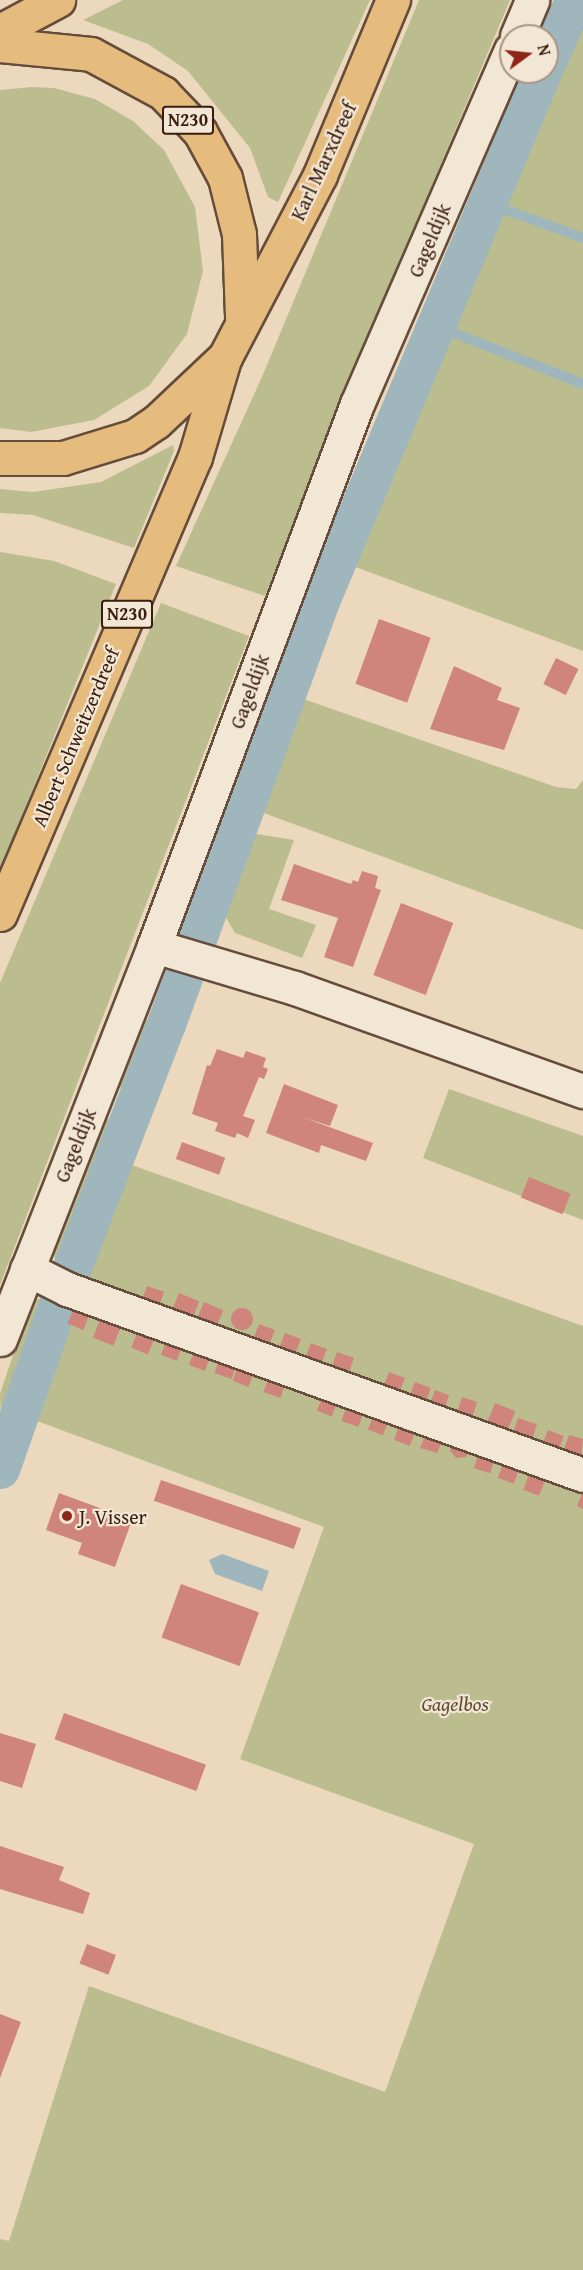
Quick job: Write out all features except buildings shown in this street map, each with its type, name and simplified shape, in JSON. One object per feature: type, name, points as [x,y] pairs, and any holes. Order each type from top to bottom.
[{"type":"highway","points":[[0,31],[58,0]]},
{"type":"highway","name":"Karl Marxdreef","points":[[242,317],[320,175],[393,0]]},
{"type":"highway","name":"N230","points":[[0,45],[92,54],[163,93],[200,132],[225,178],[238,234],[242,317],[225,357],[156,422],[135,436],[63,458],[0,459]]},
{"type":"highway","name":"Albert Schweitzerdreef","points":[[0,914],[195,457],[225,357]]},
{"type":"street","points":[[522,24],[532,0]]},
{"type":"street","name":"Gageldijk","points":[[0,1339],[154,946],[357,404],[499,78]]},
{"type":"street","points":[[154,946],[295,988],[583,1091]]},
{"type":"street","points":[[27,1269],[67,1289],[583,1475]]},
{"type":"green space","points":[[123,0],[370,0],[278,202],[268,197],[250,148],[188,71],[148,44],[83,20]]},
{"type":"green space","points":[[419,0],[510,0],[340,404],[265,596],[176,566],[262,377]]},
{"type":"green space","points":[[563,0],[583,0],[583,651],[331,558],[420,322],[526,84],[559,84],[559,24],[552,24]]},
{"type":"green space","points":[[32,87],[54,88],[95,99],[133,121],[164,150],[195,207],[203,271],[187,334],[149,386],[94,420],[31,432],[0,428],[0,90]]},
{"type":"green space","points":[[173,445],[174,451],[134,548],[33,515],[0,513],[0,489],[33,492],[101,482]]},
{"type":"green space","points":[[0,552],[54,561],[116,584],[0,870]]},
{"type":"green space","points":[[161,603],[249,636],[0,1285],[0,983]]},
{"type":"green space","points":[[270,675],[283,681],[187,943],[177,937],[177,922]]},
{"type":"green space","points":[[286,693],[556,787],[576,789],[583,780],[583,930],[242,805]]},
{"type":"green space","points":[[257,834],[294,840],[269,909],[316,925],[302,958],[235,933],[220,907],[240,852]]},
{"type":"green space","points":[[138,1020],[157,1022],[129,1094],[122,1091],[117,1079]]},
{"type":"green space","points":[[449,1089],[583,1136],[583,1220],[423,1158]]},
{"type":"green space","points":[[121,1118],[67,1256],[56,1260],[53,1255],[103,1120]]},
{"type":"green space","name":"Gagelbos","points":[[115,1159],[583,1326],[583,2270],[0,2270],[0,2239],[9,2241],[89,1986],[385,2092],[474,1844],[240,1759],[324,1527],[18,1414]]},
{"type":"green space","points":[[50,1296],[2,1442],[0,1394],[31,1301]]},
{"type":"water","points":[[222,1554],[269,1571],[262,1591],[215,1574],[209,1560]]},
{"type":"waterway","points":[[559,34],[574,0]]},
{"type":"waterway","points":[[69,1275],[166,1024],[320,601],[537,84]]},
{"type":"waterway","points":[[487,203],[583,238]]},
{"type":"waterway","points":[[434,325],[583,384]]},
{"type":"waterway","points":[[0,1469],[61,1295]]},
{"type":"place","name":"J. Visser","points":[[67,1516]]}]
